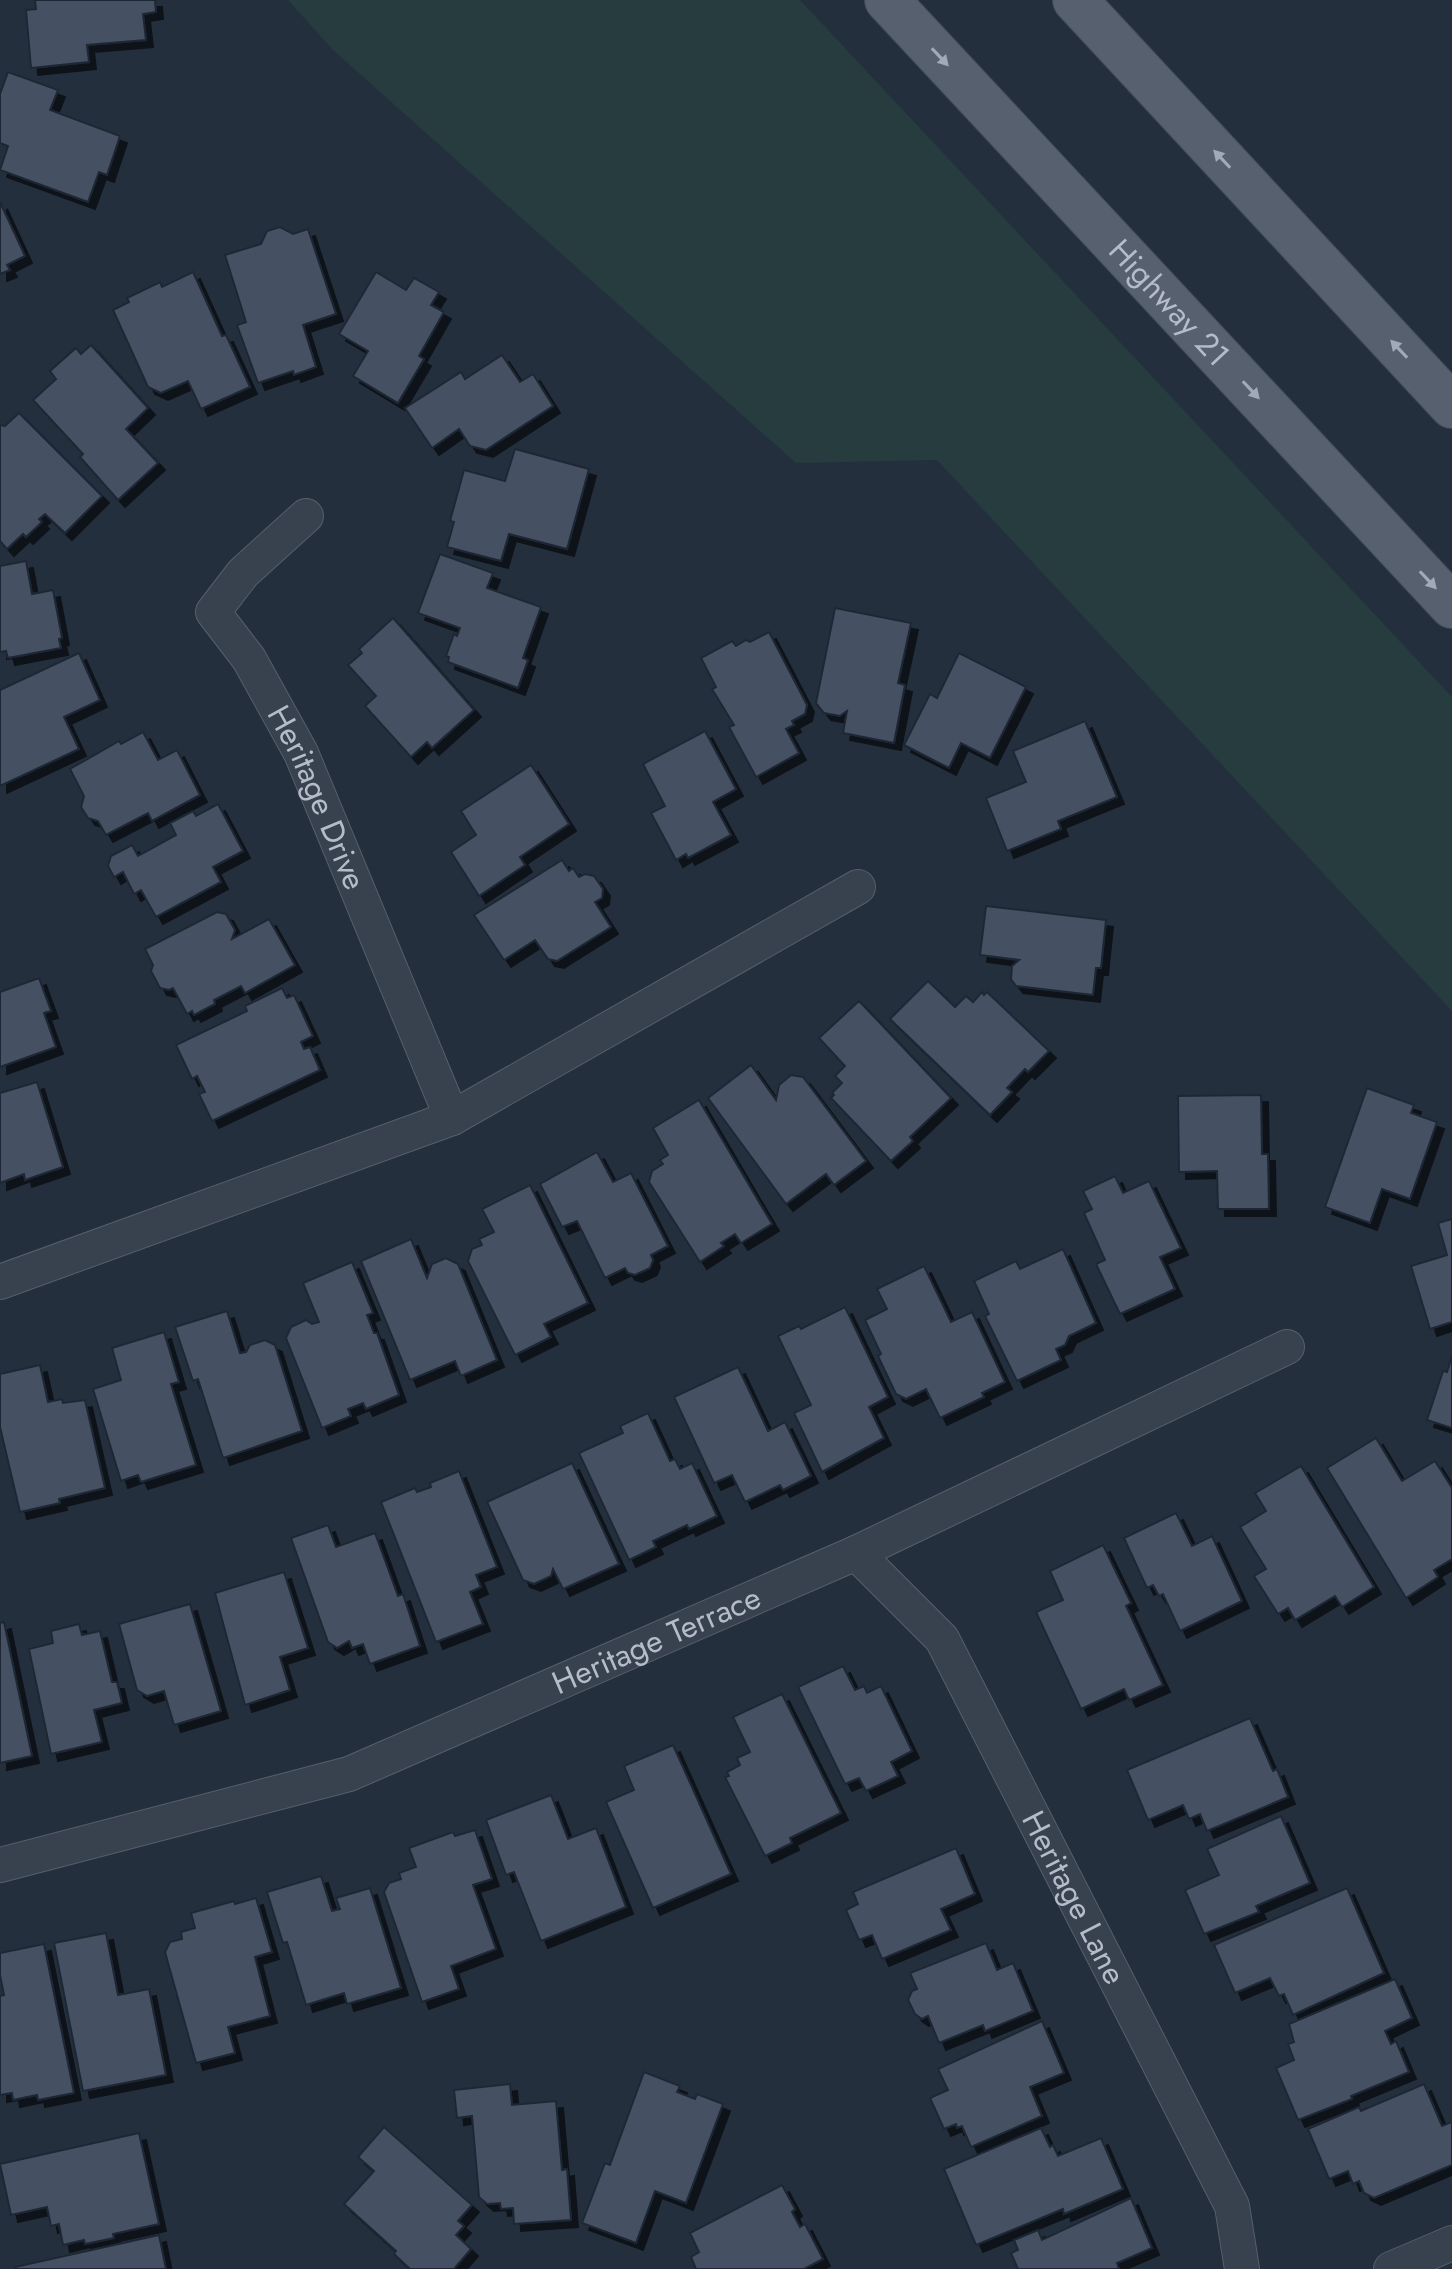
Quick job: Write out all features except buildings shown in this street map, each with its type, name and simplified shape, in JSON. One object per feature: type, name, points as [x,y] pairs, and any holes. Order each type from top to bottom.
[{"type":"main road","name":"Highway 21","points":[[887,0],[1452,606]]},
{"type":"main road","points":[[1075,0],[1452,406]]},
{"type":"street","name":"Heritage Drive","points":[[306,516],[243,573],[213,612],[249,659],[301,753],[452,1118]]},
{"type":"street","points":[[0,1282],[452,1118],[858,887]]},
{"type":"street","name":"Heritage Terrace","points":[[0,1865],[349,1774],[856,1553],[1287,1347]]},
{"type":"street","name":"Heritage Lane","points":[[856,1553],[942,1639],[1232,2206],[1242,2269]]},
{"type":"street","points":[[1391,2269],[1452,2243]]},
{"type":"green space","points":[[288,0],[800,0],[1452,697],[1452,1011],[937,460],[796,463],[333,50]]}]
